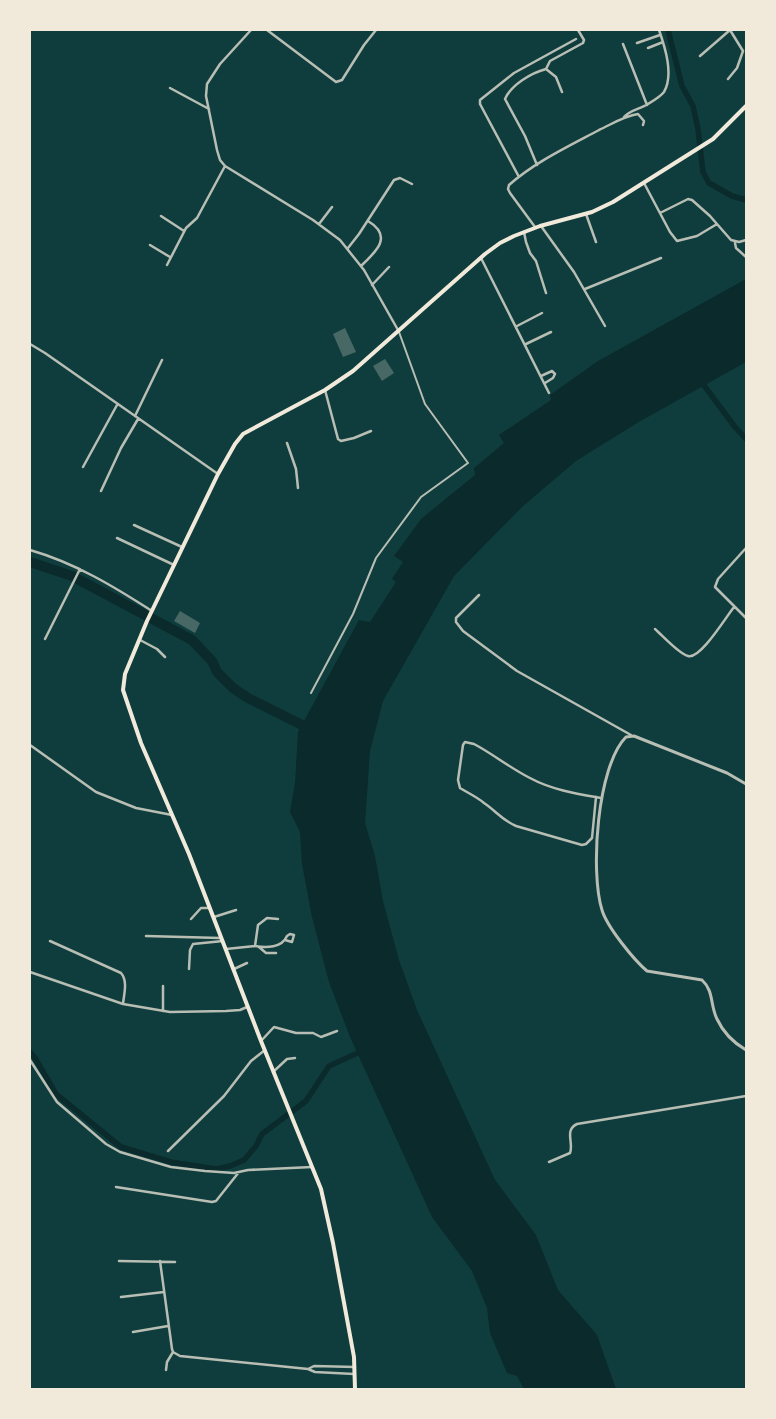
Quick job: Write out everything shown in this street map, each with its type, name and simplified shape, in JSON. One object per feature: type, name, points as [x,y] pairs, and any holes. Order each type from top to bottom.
[{"type":"main road","points":[[355,1389],[355,1366],[326,1204],[264,1050],[249,1006],[207,899],[141,743],[123,690],[124,674],[182,546],[218,474],[243,434],[325,390],[353,372],[500,243],[540,226],[600,209],[706,145],[746,106]]},
{"type":"street","points":[[250,30],[211,77],[206,90],[220,160],[225,166],[319,224],[348,248],[361,266],[399,332],[425,404],[468,463],[422,497],[376,558],[353,614],[311,694]]},
{"type":"street","points":[[267,30],[336,82],[342,80],[376,30]]},
{"type":"street","points":[[537,165],[506,99],[512,88],[537,72],[546,69],[550,61],[582,43],[584,40],[578,30]]},
{"type":"street","points":[[535,228],[508,189],[509,185],[537,165],[628,113],[647,105],[664,92],[668,66],[659,30]]},
{"type":"street","points":[[700,56],[730,30],[743,51],[739,64],[728,79]]},
{"type":"street","points":[[637,43],[660,35]]},
{"type":"street","points":[[519,177],[480,104],[480,100],[514,73],[576,39]]},
{"type":"street","points":[[648,48],[663,42]]},
{"type":"street","points":[[623,44],[647,105]]},
{"type":"street","points":[[546,69],[556,77],[562,92]]},
{"type":"street","points":[[170,88],[209,109]]},
{"type":"street","points":[[622,118],[638,114],[644,121],[643,126]]},
{"type":"street","points":[[167,265],[184,231],[197,218],[225,166]]},
{"type":"street","points":[[348,248],[394,180],[400,178],[412,184]]},
{"type":"street","points":[[644,183],[677,241],[697,236],[717,224]]},
{"type":"street","points":[[660,213],[688,199],[705,211],[735,242],[736,248],[746,257]]},
{"type":"street","points":[[319,224],[332,207]]},
{"type":"street","points":[[586,214],[596,242]]},
{"type":"street","points":[[161,216],[184,231]]},
{"type":"street","points":[[361,266],[374,254],[382,238],[380,230],[368,221]]},
{"type":"street","points":[[540,226],[585,289],[605,326]]},
{"type":"street","points":[[524,232],[546,293]]},
{"type":"street","points":[[735,242],[746,240]]},
{"type":"street","points":[[150,245],[170,258]]},
{"type":"street","points":[[481,258],[549,392]]},
{"type":"street","points":[[585,289],[661,258]]},
{"type":"street","points":[[372,285],[389,267]]},
{"type":"street","points":[[517,327],[542,313]]},
{"type":"street","points":[[526,344],[551,332]]},
{"type":"street","points":[[30,344],[218,474]]},
{"type":"street","points":[[135,416],[162,360]]},
{"type":"street","points":[[541,376],[552,371],[554,374],[553,378],[545,383]]},
{"type":"street","points":[[325,390],[338,439],[341,441],[354,438],[371,431]]},
{"type":"street","points":[[84,467],[117,404]]},
{"type":"street","points":[[101,491],[121,448],[138,418]]},
{"type":"street","points":[[287,443],[296,469],[298,488]]},
{"type":"street","points":[[134,526],[182,546]]},
{"type":"street","points":[[117,538],[174,565]]},
{"type":"street","points":[[746,548],[715,584],[718,591],[746,618]]},
{"type":"street","points":[[30,550],[46,554],[80,569],[112,586],[151,613]]},
{"type":"street","points":[[45,638],[80,569]]},
{"type":"street","points":[[479,595],[456,618],[456,622],[462,631],[517,671],[631,735],[726,773],[746,784]]},
{"type":"street","points":[[655,629],[681,652],[693,657],[698,655],[707,645],[734,607]]},
{"type":"street","points":[[139,639],[165,657]]},
{"type":"street","points":[[631,735],[621,742],[613,756],[603,798],[596,852],[602,911],[610,926],[647,972],[702,980],[711,992],[717,1019],[736,1045],[746,1050]]},
{"type":"street","points":[[596,797],[592,838],[586,844],[508,823],[484,802],[460,788],[458,780],[464,745],[469,742],[474,744],[509,767],[540,783],[603,798]]},
{"type":"street","points":[[30,745],[96,792],[136,808],[172,814]]},
{"type":"street","points":[[190,919],[201,908],[210,908]]},
{"type":"street","points":[[214,917],[236,910]]},
{"type":"street","points":[[255,946],[258,925],[267,918],[278,919]]},
{"type":"street","points":[[146,936],[222,940]]},
{"type":"street","points":[[189,969],[190,950],[193,944],[222,940]]},
{"type":"street","points":[[226,949],[278,946],[286,940]]},
{"type":"street","points":[[50,941],[124,975],[123,1004]]},
{"type":"street","points":[[259,947],[266,953],[276,953]]},
{"type":"street","points":[[234,969],[247,963]]},
{"type":"street","points":[[30,972],[123,1004],[163,1011],[226,1012],[240,1010],[249,1006]]},
{"type":"street","points":[[163,986],[163,1011]]},
{"type":"street","points":[[261,1041],[274,1027],[296,1033],[313,1033],[321,1036],[337,1031]]},
{"type":"street","points":[[168,1151],[224,1096],[251,1061],[264,1050]]},
{"type":"street","points":[[274,1072],[287,1059],[295,1058]]},
{"type":"street","points":[[30,1060],[57,1102],[106,1144],[120,1152],[171,1167],[205,1171],[240,1172],[312,1167]]},
{"type":"street","points":[[549,1162],[570,1153],[572,1148],[570,1131],[572,1126],[577,1124],[746,1096]]},
{"type":"street","points":[[116,1187],[212,1202],[216,1201],[240,1172]]},
{"type":"street","points":[[119,1261],[175,1262]]},
{"type":"street","points":[[160,1261],[173,1352],[167,1362],[166,1370]]},
{"type":"street","points":[[121,1297],[164,1292]]},
{"type":"street","points":[[133,1332],[169,1326]]},
{"type":"street","points":[[173,1352],[180,1356],[308,1369],[315,1372],[355,1374]]},
{"type":"street","points":[[308,1369],[314,1366],[355,1366]]},
{"type":"water","points":[[746,279],[746,362],[637,423],[576,461],[522,507],[454,576],[383,701],[370,751],[365,823],[375,856],[383,901],[399,960],[417,1010],[495,1180],[536,1235],[558,1290],[597,1335],[616,1389],[524,1389],[517,1376],[507,1373],[490,1333],[487,1308],[472,1271],[432,1217],[350,1037],[329,982],[312,917],[302,864],[300,832],[290,812],[295,783],[298,732],[359,620],[370,622],[396,582],[392,579],[403,562],[394,556],[421,519],[475,475],[474,468],[504,443],[499,435],[551,400],[550,395],[598,361]]},
{"type":"building","points":[[345,328],[356,352],[343,357],[333,334]]},
{"type":"building","points":[[385,359],[394,373],[382,381],[373,366]]},
{"type":"building","points":[[180,611],[200,623],[195,633],[174,621]]},
{"type":"waterway","points":[[668,30],[682,86],[693,106],[703,172],[709,183],[732,196],[746,200]]},
{"type":"waterway","points":[[700,380],[746,439]]},
{"type":"waterway","points":[[30,562],[72,576],[192,640],[212,661],[217,672],[233,688],[248,698],[312,730]]},
{"type":"waterway","points":[[30,1052],[56,1094],[121,1147],[171,1162],[216,1169],[244,1160],[256,1146],[262,1134],[306,1101],[329,1066],[362,1051]]}]
